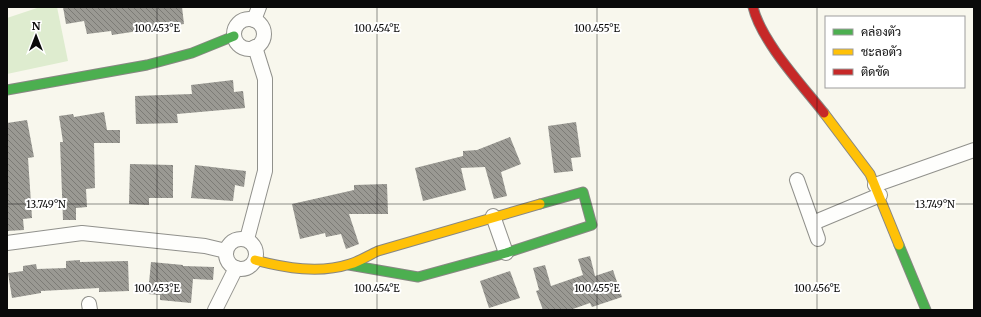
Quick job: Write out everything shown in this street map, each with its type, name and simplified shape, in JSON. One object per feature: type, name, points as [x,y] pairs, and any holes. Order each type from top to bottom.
[{"type":"street","points":[[753,7],[756,19],[766,37],[870,174],[878,190],[926,310]]},
{"type":"street","points":[[256,14],[262,26],[264,35],[260,44],[255,48],[242,47],[239,45],[234,36],[237,26],[256,14]]},
{"type":"street","points":[[7,90],[144,64],[193,52],[222,39],[234,36]]},
{"type":"street","points":[[247,239],[265,171],[265,79],[255,48]]},
{"type":"street","points":[[813,223],[878,190],[974,150]]},
{"type":"street","points":[[797,180],[818,239]]},
{"type":"street","points":[[255,260],[279,267],[298,269],[319,269],[349,265],[378,251],[493,216],[583,192],[592,225],[506,253],[418,278],[349,265]]},
{"type":"street","points":[[493,216],[506,253]]},
{"type":"street","points":[[7,243],[82,233],[188,244],[226,251]]},
{"type":"street","points":[[247,239],[254,246],[256,255],[255,260],[248,267],[243,269],[236,268],[227,260],[226,251],[233,240],[247,239]]},
{"type":"street","points":[[215,310],[236,268]]},
{"type":"green space","points":[[40,7],[57,7],[68,61],[7,74],[7,18]]},
{"type":"building","points":[[63,7],[182,7],[184,24],[112,35],[111,31],[87,34],[84,21],[66,24]]},
{"type":"building","points":[[233,80],[234,92],[243,91],[245,108],[177,114],[178,123],[136,124],[135,96],[192,94],[191,85]]},
{"type":"building","points":[[104,112],[107,130],[120,130],[120,143],[94,143],[95,188],[86,189],[87,207],[76,208],[76,220],[63,220],[60,142],[63,142],[59,116],[73,114],[74,117]]},
{"type":"building","points":[[27,120],[34,157],[28,158],[32,218],[23,219],[24,230],[7,231],[7,123]]},
{"type":"building","points":[[576,122],[581,157],[571,158],[573,171],[554,173],[548,126]]},
{"type":"building","points":[[510,137],[521,164],[501,172],[507,196],[494,199],[485,167],[461,168],[466,190],[423,201],[415,168],[463,156],[463,151],[477,150]]},
{"type":"building","points":[[130,164],[173,165],[173,198],[149,198],[149,205],[129,204]]},
{"type":"building","points":[[195,165],[246,171],[244,187],[235,185],[233,201],[191,198]]},
{"type":"building","points":[[387,184],[388,214],[349,214],[359,244],[346,249],[341,234],[326,237],[325,233],[300,239],[292,204],[354,190],[354,185]]},
{"type":"building","points":[[590,256],[595,276],[613,270],[622,297],[592,307],[590,303],[570,310],[543,310],[536,291],[539,290],[533,268],[545,265],[551,286],[583,275],[578,259]]},
{"type":"building","points":[[80,260],[80,262],[128,261],[129,291],[99,292],[99,288],[41,291],[41,293],[12,298],[8,273],[23,271],[23,266],[36,264],[37,269],[66,268],[66,261]]},
{"type":"building","points":[[151,262],[183,266],[214,267],[213,280],[193,279],[191,303],[160,300],[160,295],[148,294]]},
{"type":"building","points":[[510,271],[520,298],[489,308],[480,281]]},
{"type":"traffic: fast","points":[[7,90],[147,65],[192,53],[234,36]]},
{"type":"traffic: fast","points":[[349,265],[418,277],[506,253],[592,225],[583,192],[540,204]]},
{"type":"traffic: fast","points":[[899,245],[926,310]]},
{"type":"traffic: slow","points":[[824,113],[870,174],[899,245]]},
{"type":"traffic: slow","points":[[255,260],[302,269],[326,269],[338,267],[354,263],[378,251],[540,204]]},
{"type":"traffic: jam","points":[[753,7],[757,20],[773,48],[824,113]]}]
